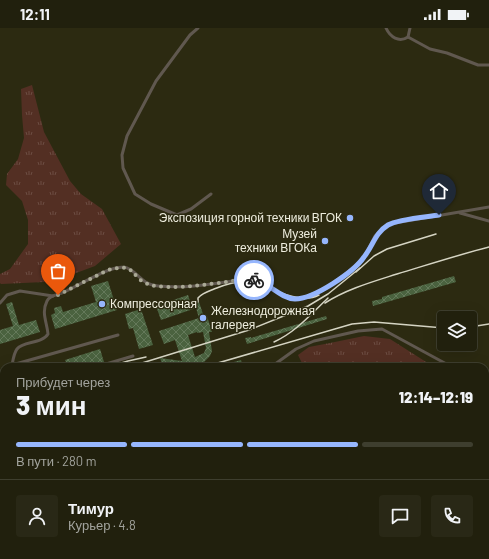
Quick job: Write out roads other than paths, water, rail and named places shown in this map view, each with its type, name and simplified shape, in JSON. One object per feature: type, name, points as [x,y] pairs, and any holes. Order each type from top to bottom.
[{"type":"lane","points":[[198,28],[190,35],[156,81],[127,136],[122,155],[122,168],[135,194],[151,204],[177,215],[191,209],[211,194]]},
{"type":"lane","points":[[386,28],[393,37],[399,40],[408,37]]},
{"type":"lane","points":[[408,37],[410,28]]},
{"type":"lane","points":[[408,37],[430,49],[447,53],[478,65],[489,65]]},
{"type":"lane","points":[[12,363],[15,352],[19,347],[44,338],[48,334],[44,308],[48,299],[108,270],[124,267],[130,269],[145,282],[157,286],[197,286],[246,279],[254,280],[262,282],[284,296],[299,298],[320,292],[349,271],[364,258],[375,236],[389,224],[489,207]]},
{"type":"lane","points":[[454,212],[463,213],[489,221]]},
{"type":"lane","points":[[0,303],[7,295],[20,291],[53,296]]},
{"type":"lane","points":[[277,363],[296,349],[314,341],[358,332],[382,329],[445,363]]},
{"type":"lane","points":[[19,363],[118,335]]},
{"type":"lane","points":[[109,363],[133,356]]},
{"type":"railway","points":[[356,272],[374,256],[387,249],[436,234]]},
{"type":"railway","points":[[325,303],[333,298],[369,283],[489,247]]},
{"type":"railway","points":[[142,363],[249,330],[308,306],[328,294],[360,268]]},
{"type":"railway","points":[[198,302],[198,298],[208,291],[226,285],[244,282],[256,284],[293,297],[311,298],[319,295]]},
{"type":"railway","points":[[274,342],[296,328],[328,298]]},
{"type":"railway","points":[[218,363],[352,324],[374,322],[437,327]]},
{"type":"railway","points":[[477,326],[489,324]]},
{"type":"railway","points":[[121,363],[146,357]]},
{"type":"place","name":"Экспозиция горной техники ВГОК","points":[[350,218]]},
{"type":"place","name":"Музей техники ВГОКа","points":[[325,241]]},
{"type":"place","name":"Компрессорная","points":[[102,304]]},
{"type":"place","name":"Железнодорожная галерея","points":[[203,318]]}]
